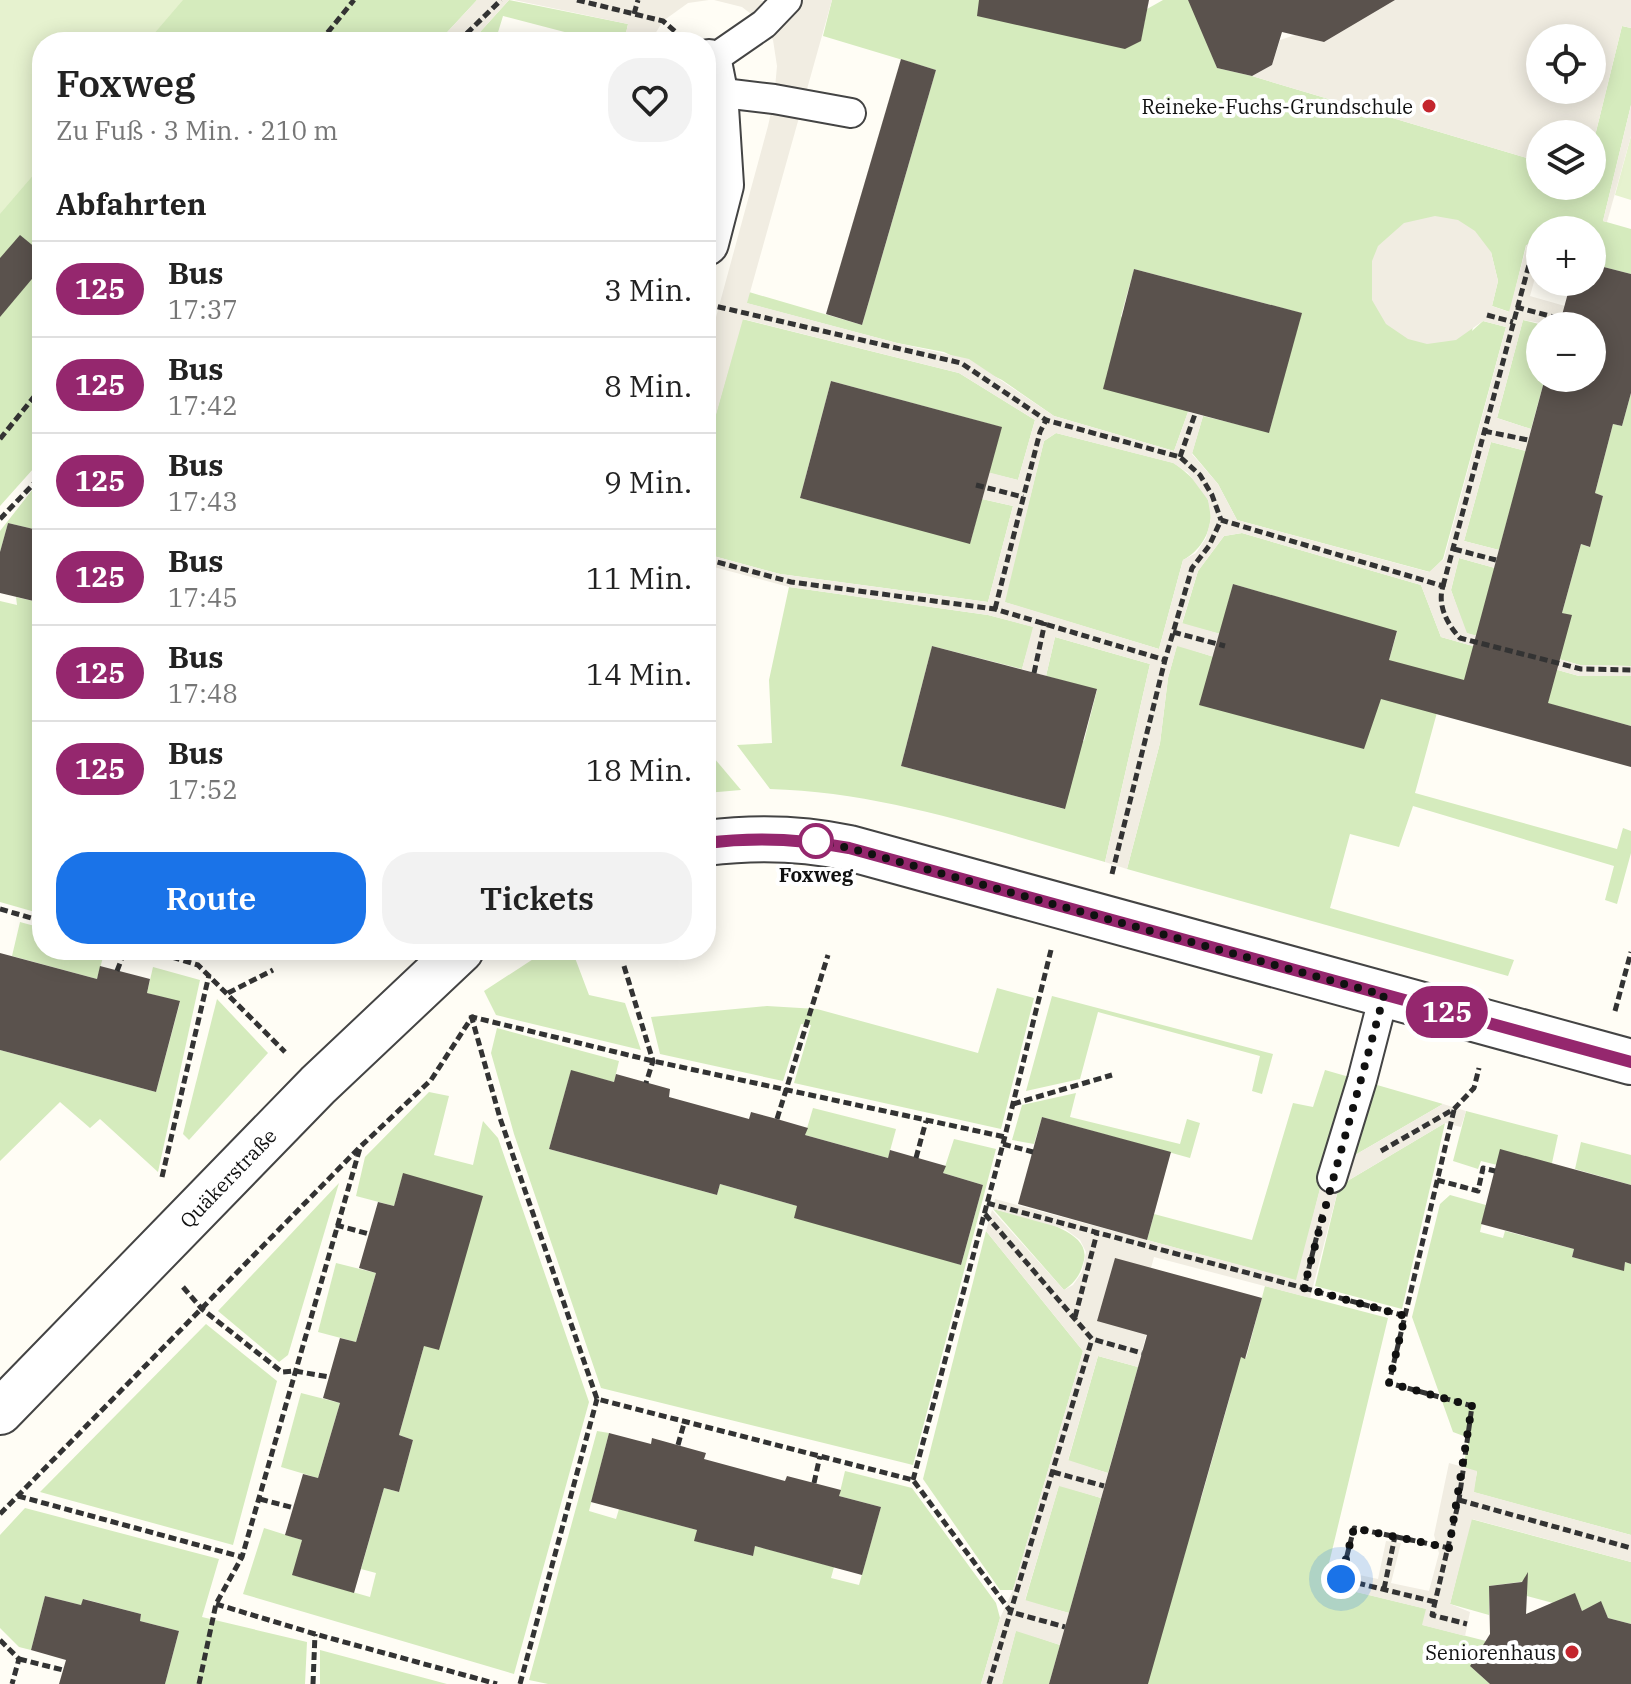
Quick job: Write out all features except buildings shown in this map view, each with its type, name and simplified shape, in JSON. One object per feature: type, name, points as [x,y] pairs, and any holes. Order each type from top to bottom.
[{"type":"street","points":[[716,150],[721,185],[716,204]]},
{"type":"street","points":[[716,842],[816,841],[849,848],[1631,1062]]},
{"type":"street","name":"Quäkerstraße","points":[[0,1412],[318,1085],[450,960]]},
{"type":"lane","points":[[716,58],[764,24],[787,0]]},
{"type":"lane","points":[[716,72],[774,99],[851,113]]},
{"type":"lane","points":[[1332,1178],[1384,995]]},
{"type":"path","points":[[328,32],[354,0]]},
{"type":"path","points":[[468,32],[501,0]]},
{"type":"path","points":[[577,0],[663,21],[673,32]]},
{"type":"path","points":[[634,14],[638,0]]},
{"type":"path","points":[[1526,273],[1439,598],[1451,628],[1460,638],[1581,669],[1631,670]]},
{"type":"path","points":[[716,306],[961,363],[1046,420],[1180,457],[1206,485],[1221,520],[1209,546],[1192,568],[1165,660],[1111,880]]},
{"type":"path","points":[[1516,307],[1535,312]]},
{"type":"path","points":[[1487,315],[1513,322]]},
{"type":"path","points":[[0,439],[32,399]]},
{"type":"path","points":[[1180,457],[1195,414]]},
{"type":"path","points":[[995,609],[1040,432],[1046,420]]},
{"type":"path","points":[[1484,431],[1528,440]]},
{"type":"path","points":[[0,519],[32,485]]},
{"type":"path","points":[[976,485],[1023,497]]},
{"type":"path","points":[[1221,520],[1443,586]]},
{"type":"path","points":[[1454,549],[1496,560]]},
{"type":"path","points":[[716,562],[791,582],[995,609],[1165,660]]},
{"type":"path","points":[[1034,673],[1045,622]]},
{"type":"path","points":[[1173,632],[1225,646]]},
{"type":"path","points":[[0,909],[32,918]]},
{"type":"path","points":[[913,1480],[1053,944]]},
{"type":"path","points":[[1613,1020],[1631,952]]},
{"type":"path","points":[[777,1119],[828,955]]},
{"type":"path","points":[[117,971],[121,960]]},
{"type":"path","points":[[182,960],[198,965],[288,1054]]},
{"type":"path","points":[[624,966],[653,1061],[646,1083]]},
{"type":"path","points":[[228,993],[273,970]]},
{"type":"path","points":[[161,1181],[209,975]]},
{"type":"path","points":[[468,1006],[500,1118],[597,1399],[520,1684]]},
{"type":"path","points":[[472,1017],[653,1061],[926,1121],[1004,1141],[1033,1152]]},
{"type":"path","points":[[0,1514],[360,1147],[431,1080],[472,1017]]},
{"type":"path","points":[[1304,1288],[1332,1178],[1454,1109],[1474,1088],[1480,1065]]},
{"type":"path","points":[[1013,1104],[1112,1075]]},
{"type":"path","points":[[1454,1109],[1389,1383],[1472,1406],[1459,1500],[1432,1615],[1467,1624]]},
{"type":"path","points":[[916,1158],[926,1121]]},
{"type":"path","points":[[199,1684],[216,1604],[242,1557],[360,1147]]},
{"type":"path","points":[[1437,1180],[1478,1191],[1483,1168],[1495,1171]]},
{"type":"path","points":[[987,1203],[1405,1316]]},
{"type":"path","points":[[984,1214],[1092,1339],[1142,1353]]},
{"type":"path","points":[[336,1225],[369,1234]]},
{"type":"path","points":[[1074,1318],[1097,1233]]},
{"type":"path","points":[[174,1277],[202,1309],[282,1372],[329,1377]]},
{"type":"path","points":[[989,1684],[1092,1339]]},
{"type":"path","points":[[597,1399],[913,1480],[1011,1612],[1065,1627]]},
{"type":"path","points":[[678,1445],[685,1420]]},
{"type":"path","points":[[814,1483],[820,1456]]},
{"type":"path","points":[[1053,1472],[1104,1486]]},
{"type":"path","points":[[18,1496],[242,1557]]},
{"type":"path","points":[[260,1499],[294,1508]]},
{"type":"path","points":[[1459,1500],[1631,1548]]},
{"type":"path","points":[[1435,1602],[1341,1579],[1354,1528],[1449,1548]]},
{"type":"path","points":[[1384,1589],[1395,1536]]},
{"type":"path","points":[[216,1604],[497,1684]]},
{"type":"path","points":[[313,1684],[315,1634]]},
{"type":"path","points":[[0,1640],[19,1659],[63,1670]]},
{"type":"path","points":[[12,1684],[19,1659]]},
{"type":"green space","points":[[0,0],[477,0],[447,32],[32,32],[32,470],[0,506]]},
{"type":"green space","points":[[0,0],[183,0],[156,32],[32,32],[32,177],[0,214]]},
{"type":"green space","points":[[509,0],[628,24],[626,32],[565,32],[503,16],[498,32],[480,32]]},
{"type":"green space","points":[[832,0],[1040,0],[1140,41],[1147,9],[1163,0],[1200,0],[1207,43],[1217,68],[1526,158],[1526,200],[1606,200],[1606,120],[1599,120],[1603,104],[1606,104],[1606,91],[1622,26],[1631,28],[1631,105],[1604,216],[1526,216],[1526,245],[1510,312],[1492,306],[1498,281],[1491,252],[1472,331],[1483,321],[1506,327],[1443,559],[1430,572],[1237,520],[1218,484],[1192,453],[1203,416],[1269,432],[1301,313],[1134,269],[1121,316],[1188,412],[1174,451],[1054,416],[1002,380],[944,352],[897,343],[746,303],[749,292],[862,325],[936,70],[823,36]]},
{"type":"green space","points":[[1631,136],[1631,200],[1615,195]]},
{"type":"green space","points":[[1606,222],[1631,229],[1631,274],[1606,268]]},
{"type":"green space","points":[[742,319],[959,373],[1035,420],[1018,480],[989,473],[1001,427],[831,381],[800,498],[970,543],[982,499],[1013,506],[988,602],[780,574],[716,557],[716,414]]},
{"type":"green space","points":[[1523,320],[1526,321],[1526,392],[1541,392],[1531,429],[1497,418]]},
{"type":"green space","points":[[1631,393],[1631,666],[1580,665],[1466,633],[1451,590],[1459,558],[1495,568],[1481,618],[1572,616],[1562,613],[1581,544],[1589,547],[1603,496],[1595,493],[1613,424],[1622,426]]},
{"type":"green space","points":[[1056,433],[1174,463],[1198,484],[1208,500],[1209,526],[1197,550],[1183,560],[1159,649],[1004,602],[1044,441]]},
{"type":"green space","points":[[1491,442],[1526,451],[1499,550],[1464,541]]},
{"type":"green space","points":[[32,490],[32,529],[8,523],[0,552],[0,531]]},
{"type":"green space","points":[[1242,533],[1421,585],[1441,637],[1579,676],[1631,676],[1631,726],[1447,676],[1415,793],[1617,849],[1623,828],[1631,831],[1631,853],[1617,904],[1605,900],[1614,866],[1413,806],[1399,847],[1350,834],[1330,908],[1514,960],[1508,976],[1127,869],[1160,743],[1168,678],[1177,645],[1214,657],[1364,748],[1397,632],[1233,584],[1220,634],[1182,624],[1198,571],[1224,536]]},
{"type":"green space","points":[[789,587],[988,615],[1034,627],[1022,669],[932,646],[901,766],[1064,809],[1076,740],[1084,741],[1097,690],[1046,676],[1055,637],[1150,664],[1105,862],[897,805],[855,797],[770,789],[737,745],[772,743],[769,680]]},
{"type":"green space","points":[[16,597],[32,601],[32,911],[0,902],[0,601],[17,605]]},
{"type":"green space","points":[[716,760],[741,790],[716,792]]},
{"type":"green space","points":[[20,922],[32,925],[32,960],[102,960],[97,979],[12,956]]},
{"type":"green space","points":[[532,960],[576,960],[589,995],[625,1003],[641,1050],[496,1015],[484,991]]},
{"type":"green space","points":[[153,967],[200,980],[158,1172],[100,1119],[90,1128],[60,1102],[0,1161],[0,1050],[156,1092],[180,1002],[147,993]]},
{"type":"green space","points":[[997,988],[1034,998],[1001,1129],[794,1083],[811,1025],[801,1024],[783,1081],[660,1054],[651,1017],[767,1006],[817,1009],[978,1053]]},
{"type":"green space","points":[[1052,996],[1273,1054],[1262,1094],[1252,1091],[1260,1056],[1098,1012],[1080,1079],[1026,1091]]},
{"type":"green space","points":[[217,999],[268,1053],[189,1140],[183,1134]]},
{"type":"green space","points":[[497,1028],[619,1061],[614,1082],[571,1071],[549,1149],[717,1195],[720,1184],[797,1206],[961,1265],[983,1185],[943,1173],[954,1139],[996,1149],[913,1465],[601,1388],[514,1134],[491,1053]]},
{"type":"green space","points":[[1325,1070],[1443,1104],[1324,1173],[1297,1281],[1147,1240],[1154,1214],[1252,1240],[1293,1103],[1313,1107]]},
{"type":"green space","points":[[429,1092],[449,1096],[434,1155],[473,1165],[483,1121],[498,1138],[589,1402],[514,1674],[243,1594],[264,1528],[302,1540],[293,1575],[370,1597],[376,1573],[361,1569],[384,1488],[399,1492],[413,1440],[399,1435],[424,1346],[403,1174],[394,1206],[356,1196],[365,1157]]},
{"type":"green space","points":[[1076,1093],[1070,1117],[1180,1144],[1187,1119],[1200,1123],[1190,1158],[1042,1117],[1034,1144],[1012,1140],[1022,1105]]},
{"type":"green space","points":[[813,1108],[896,1129],[888,1158],[805,1135]]},
{"type":"green space","points":[[1466,1111],[1558,1135],[1552,1163],[1497,1165],[1481,1161],[1478,1169],[1453,1161]]},
{"type":"green space","points":[[1445,1123],[1402,1309],[1315,1286],[1339,1186]]},
{"type":"green space","points":[[1581,1142],[1631,1155],[1631,1185],[1575,1169]]},
{"type":"green space","points":[[339,1183],[288,1355],[279,1362],[218,1311]]},
{"type":"green space","points":[[1450,1195],[1486,1205],[1480,1232],[1503,1238],[1505,1231],[1574,1249],[1572,1257],[1624,1270],[1625,1262],[1631,1264],[1631,1535],[1473,1492],[1477,1472],[1463,1467],[1469,1438],[1453,1432],[1412,1317],[1440,1204]]},
{"type":"green space","points":[[993,1209],[1050,1224],[1076,1239],[1083,1248],[1084,1260],[1072,1284],[1064,1290]]},
{"type":"green space","points":[[986,1231],[1083,1351],[1013,1590],[1000,1590],[923,1479]]},
{"type":"green space","points":[[336,1263],[376,1273],[356,1342],[318,1332]]},
{"type":"green space","points":[[1265,1286],[1388,1318],[1324,1584],[1427,1609],[1423,1625],[1486,1641],[1470,1666],[1490,1684],[1147,1684],[1185,1553],[1190,1497],[1201,1499],[1231,1393],[1230,1354],[1246,1358]]},
{"type":"green space","points":[[206,1324],[277,1381],[233,1545],[40,1492]]},
{"type":"green space","points":[[1098,1356],[1138,1367],[1108,1473],[1068,1461]]},
{"type":"green space","points":[[301,1393],[340,1403],[318,1478],[281,1467]]},
{"type":"green space","points":[[597,1431],[609,1433],[589,1511],[616,1519],[619,1509],[697,1530],[695,1541],[752,1556],[755,1546],[834,1567],[831,1578],[859,1585],[881,1507],[839,1496],[845,1471],[912,1488],[996,1603],[1000,1618],[981,1684],[548,1684],[529,1680]]},
{"type":"green space","points":[[1059,1485],[1101,1498],[1069,1613],[1025,1601]]},
{"type":"green space","points":[[25,1508],[219,1559],[202,1617],[307,1642],[305,1684],[165,1684],[179,1631],[140,1621],[141,1614],[84,1599],[81,1605],[45,1596],[31,1650],[19,1647],[0,1628],[0,1535]]},
{"type":"green space","points":[[1471,1519],[1631,1562],[1631,1624],[1608,1618],[1601,1602],[1582,1611],[1575,1594],[1553,1603],[1527,1596],[1527,1581],[1489,1586],[1489,1615],[1450,1604]]},
{"type":"green space","points":[[1016,1630],[1060,1645],[1049,1684],[1002,1684]]},
{"type":"green space","points":[[320,1650],[447,1684],[320,1684]]},
{"type":"shaded area","points":[[477,0],[509,0],[480,32],[447,32]]},
{"type":"shaded area","points":[[514,0],[709,0],[688,3],[663,21],[656,32],[626,32],[628,24]]},
{"type":"shaded area","points":[[714,0],[759,0],[770,3],[772,0],[832,0],[747,303],[969,359],[1054,416],[1174,451],[1188,412],[1203,416],[1192,454],[1218,484],[1237,520],[1429,572],[1444,559],[1506,327],[1483,321],[1456,340],[1427,344],[1408,339],[1386,324],[1372,300],[1372,261],[1378,246],[1404,223],[1435,216],[1458,220],[1475,231],[1491,252],[1498,281],[1492,306],[1509,312],[1526,248],[1526,296],[1565,306],[1563,312],[1526,312],[1497,418],[1531,429],[1526,451],[1491,442],[1464,541],[1499,550],[1495,568],[1459,558],[1451,590],[1467,633],[1580,665],[1631,666],[1631,676],[1579,676],[1441,637],[1421,585],[1242,533],[1224,536],[1198,571],[1182,623],[1228,636],[1221,659],[1177,646],[1168,678],[1160,743],[1127,869],[1105,862],[1150,664],[1055,637],[1046,676],[1022,669],[1033,627],[988,615],[789,587],[716,568],[716,557],[780,574],[988,602],[1013,506],[982,499],[980,470],[1018,480],[1035,420],[959,373],[743,319],[716,415],[716,317],[774,99],[777,66],[773,40],[764,24],[742,7]],"holes":[[[1056,433],[1173,463],[1188,473],[1208,500],[1211,518],[1206,538],[1196,553],[1183,560],[1159,649],[1005,602],[1044,441]]]},
{"type":"shaded area","points":[[1355,0],[1631,0],[1631,28],[1622,26],[1606,91],[1606,24],[1526,24],[1526,104],[1603,104],[1599,120],[1526,120],[1526,158],[1252,76],[1272,65],[1280,40],[1295,35],[1324,42],[1349,27]]},
{"type":"shaded area","points":[[1631,105],[1631,136],[1607,222],[1604,216]]},
{"type":"shaded area","points":[[1443,1104],[1466,1111],[1461,1127],[1445,1123],[1339,1186],[1310,1298],[1154,1257],[1146,1335],[1138,1367],[1098,1356],[1068,1460],[1108,1473],[1101,1498],[1059,1486],[1025,1600],[1069,1613],[1060,1645],[1016,1631],[1002,1684],[981,1684],[1000,1618],[1013,1590],[1083,1351],[986,1231],[992,1210],[1064,1290],[1073,1285],[1082,1272],[1086,1252],[1080,1240],[1065,1229],[993,1209],[995,1199],[1296,1280],[1324,1173]]},
{"type":"shaded area","points":[[1449,1463],[1477,1471],[1474,1492],[1631,1535],[1631,1562],[1472,1519],[1450,1604],[1470,1612],[1465,1636],[1422,1625],[1426,1609],[1323,1584],[1327,1568],[1378,1579],[1386,1541],[1401,1543],[1391,1583],[1429,1591],[1439,1553],[1434,1535]]},
{"type":"bus line","name":"125","points":[[716,842],[816,841],[849,848],[1631,1062]]},
{"type":"place","name":"Reineke-Fuchs-Grundschule","points":[[1429,106]]},
{"type":"place","name":"Foxweg","points":[[816,841]]},
{"type":"place","name":"Seniorenhaus","points":[[1572,1652]]},
{"type":"route","points":[[816,841],[1384,995],[1304,1288],[1405,1316],[1389,1383],[1472,1406],[1449,1548],[1354,1528],[1341,1579]]}]
